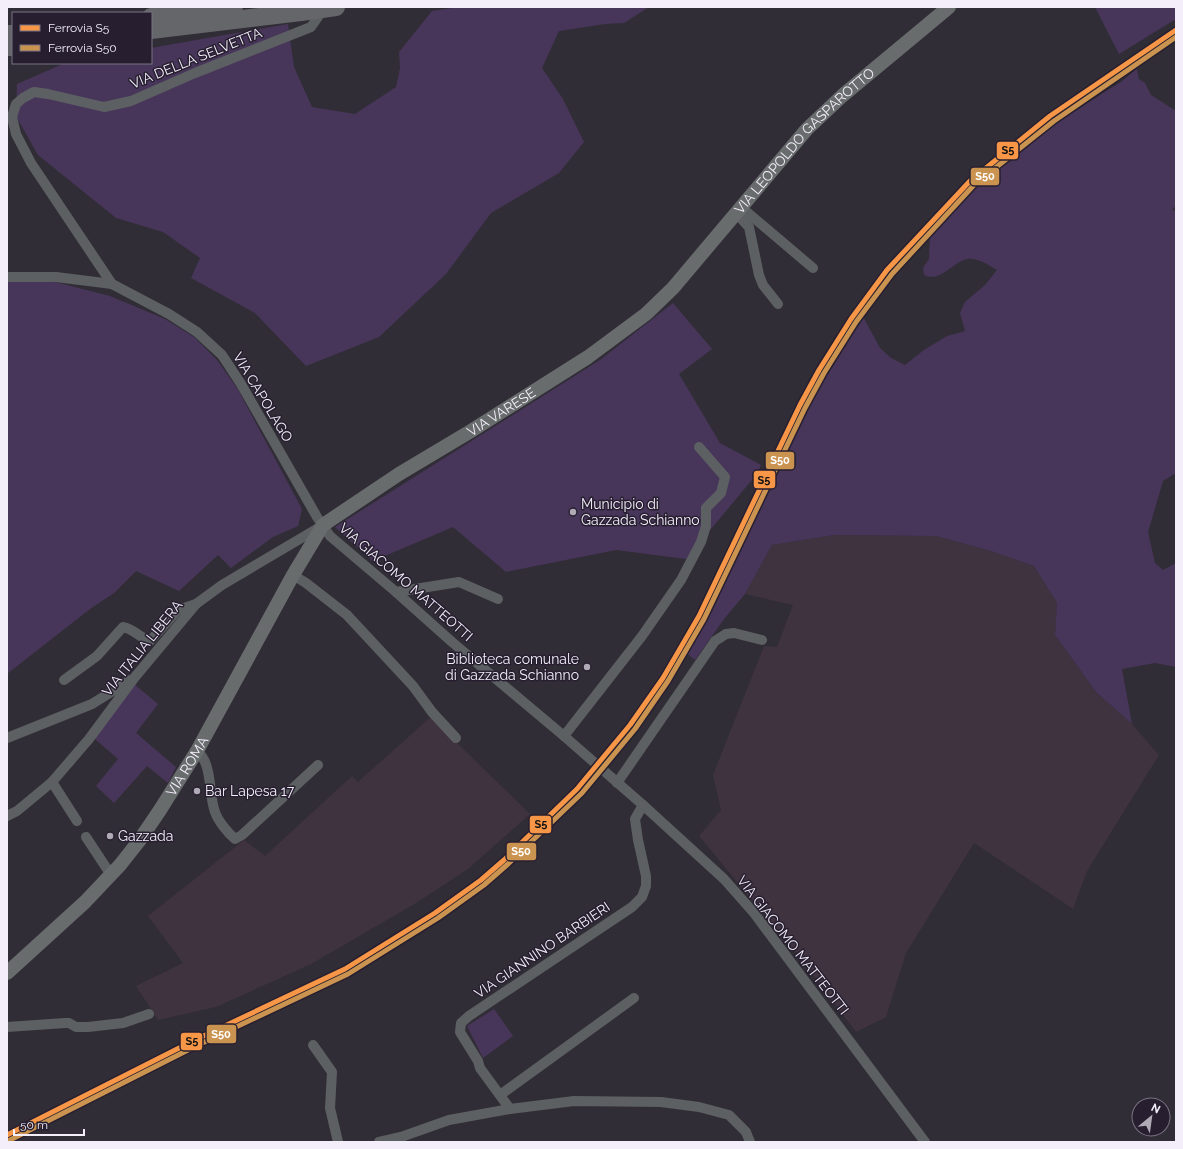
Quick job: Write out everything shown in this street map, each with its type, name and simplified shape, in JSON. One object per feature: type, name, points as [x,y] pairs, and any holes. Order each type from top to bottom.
[{"type":"highway","points":[[152,17],[234,7]]},
{"type":"highway","points":[[152,30],[309,9],[336,7]]},
{"type":"main road","name":"VIA LEOPOLDO GASPAROTTO","points":[[673,288],[807,129],[842,96],[949,7]]},
{"type":"main road","name":"VIA VARESE","points":[[323,526],[399,474],[466,434],[588,357],[646,314],[673,288]]},
{"type":"main road","name":"VIA ROMA","points":[[7,973],[85,902],[111,875],[139,841],[169,797],[197,751],[293,575],[323,526]]},
{"type":"street","name":"VIA DELLA SELVETTA","points":[[22,98],[34,92],[104,107],[131,101],[195,73],[311,27],[318,18],[309,9]]},
{"type":"street","name":"VIA CAPOLAGO","points":[[22,98],[16,104],[12,117],[16,134],[31,163],[112,284]]},
{"type":"street","points":[[739,210],[813,268]]},
{"type":"street","points":[[739,210],[749,227],[759,275],[764,285],[778,304]]},
{"type":"street","name":"VIA CAPOLAGO","points":[[7,276],[56,277],[112,284],[169,314],[197,332],[222,355],[241,384],[323,526]]},
{"type":"street","points":[[564,736],[642,636],[681,580],[701,542],[706,526],[706,508],[721,493],[725,477],[698,446]]},
{"type":"street","name":"VIA GIACOMO MATTEOTTI","points":[[323,526],[330,536],[452,642],[564,736],[724,879],[754,914],[925,1142]]},
{"type":"street","name":"VIA ITALIA LIBERA","points":[[7,816],[17,811],[52,782],[89,739],[135,677],[196,604],[222,585],[323,526]]},
{"type":"street","points":[[293,575],[347,615],[413,686],[432,712],[456,738]]},
{"type":"street","points":[[396,592],[459,582],[498,599]]},
{"type":"street","points":[[64,680],[97,656],[123,627],[129,628],[142,639],[150,641],[178,610],[196,604]]},
{"type":"street","points":[[615,781],[715,642],[726,634],[734,633],[762,640]]},
{"type":"street","points":[[7,738],[92,704],[135,677]]},
{"type":"street","points":[[197,751],[202,755],[206,762],[211,801],[215,814],[235,840],[318,765]]},
{"type":"street","points":[[52,782],[77,822]]},
{"type":"street","name":"VIA GIANNINO BARBIERI","points":[[510,1109],[480,1068],[478,1061],[460,1032],[461,1023],[475,1012],[632,907],[642,897],[646,886],[646,876],[635,819],[643,805]]},
{"type":"street","points":[[86,837],[111,875]]},
{"type":"street","points":[[500,1095],[634,998]]},
{"type":"street","points":[[7,1027],[69,1023],[76,1027],[88,1027],[123,1023],[149,1014]]},
{"type":"street","points":[[313,1045],[332,1072],[330,1108],[338,1142]]},
{"type":"street","points":[[379,1142],[401,1137],[449,1120],[510,1109],[574,1102],[661,1102],[699,1107],[729,1115],[746,1132],[750,1142]]},
{"type":"shaded area","points":[[459,7],[649,7],[624,23],[605,24],[559,31],[542,68],[563,99],[584,142],[559,173],[491,213],[446,274],[379,337],[306,366],[255,313],[191,278],[200,258],[163,232],[116,218],[38,155],[16,116],[17,84],[63,64],[152,64],[152,48],[288,24],[294,67],[312,107],[355,114],[396,87],[400,68],[399,52],[432,11]]},
{"type":"shaded area","points":[[1095,7],[1176,7],[1176,19],[1119,54]]},
{"type":"shaded area","points":[[1137,69],[1139,79],[1145,83],[1151,95],[1176,111],[1176,205],[1172,210],[1176,211],[1176,473],[1163,481],[1148,532],[1155,563],[1163,570],[1176,563],[1176,667],[1155,663],[1122,669],[1132,724],[1096,692],[1055,635],[1057,603],[1034,566],[991,551],[936,536],[834,535],[772,545],[745,594],[724,619],[695,660],[684,651],[715,593],[810,390],[861,313],[880,348],[891,358],[905,365],[924,350],[947,336],[965,331],[960,313],[965,302],[985,285],[997,270],[975,259],[967,259],[936,276],[930,277],[924,275],[923,268],[929,259],[930,238],[944,214],[955,202],[990,171],[1026,143],[1118,84]]},
{"type":"shaded area","points":[[7,281],[55,282],[110,296],[165,319],[194,337],[217,360],[237,388],[302,509],[298,526],[273,537],[231,568],[218,555],[179,591],[136,571],[114,593],[90,609],[7,674]]},
{"type":"shaded area","points":[[673,303],[712,349],[679,374],[720,443],[761,465],[756,475],[686,559],[616,550],[506,572],[453,527],[373,561],[335,527],[600,360]]},
{"type":"shaded area","points":[[834,535],[936,536],[991,551],[1034,566],[1057,603],[1055,635],[1096,692],[1132,724],[1159,755],[1087,871],[1073,909],[974,843],[906,953],[886,1017],[856,1032],[798,955],[699,836],[721,810],[713,775],[764,646],[777,647],[793,605],[745,594],[772,545]]},
{"type":"shaded area","points":[[134,684],[158,704],[136,733],[176,767],[168,783],[147,766],[114,803],[96,786],[118,759],[94,738]]},
{"type":"shaded area","points":[[433,715],[456,742],[530,814],[468,869],[416,903],[311,964],[216,1007],[158,1020],[136,986],[183,963],[148,916],[244,840],[265,856],[352,776],[358,782]]},
{"type":"shaded area","points":[[494,1009],[513,1036],[483,1058],[467,1026]]},
{"type":"rail line","name":"S5","points":[[7,1135],[193,1041],[345,969],[435,913],[481,880],[504,860],[577,789],[630,725],[663,678],[699,616],[800,405],[819,370],[851,319],[887,270],[970,181],[1050,116],[1176,30]]},
{"type":"rail line","name":"S50","points":[[10,1140],[196,1046],[348,974],[438,918],[484,885],[508,864],[582,793],[635,729],[668,681],[704,619],[805,408],[824,373],[856,322],[892,274],[974,185],[1054,121],[1176,37]]},
{"type":"place","name":"Municipio di Gazzada Schianno","points":[[573,512]]},
{"type":"place","name":"Biblioteca comunale di Gazzada Schianno","points":[[587,667]]},
{"type":"place","name":"Bar Lapesa 17","points":[[197,791]]},
{"type":"place","name":"Gazzada","points":[[110,836]]}]
